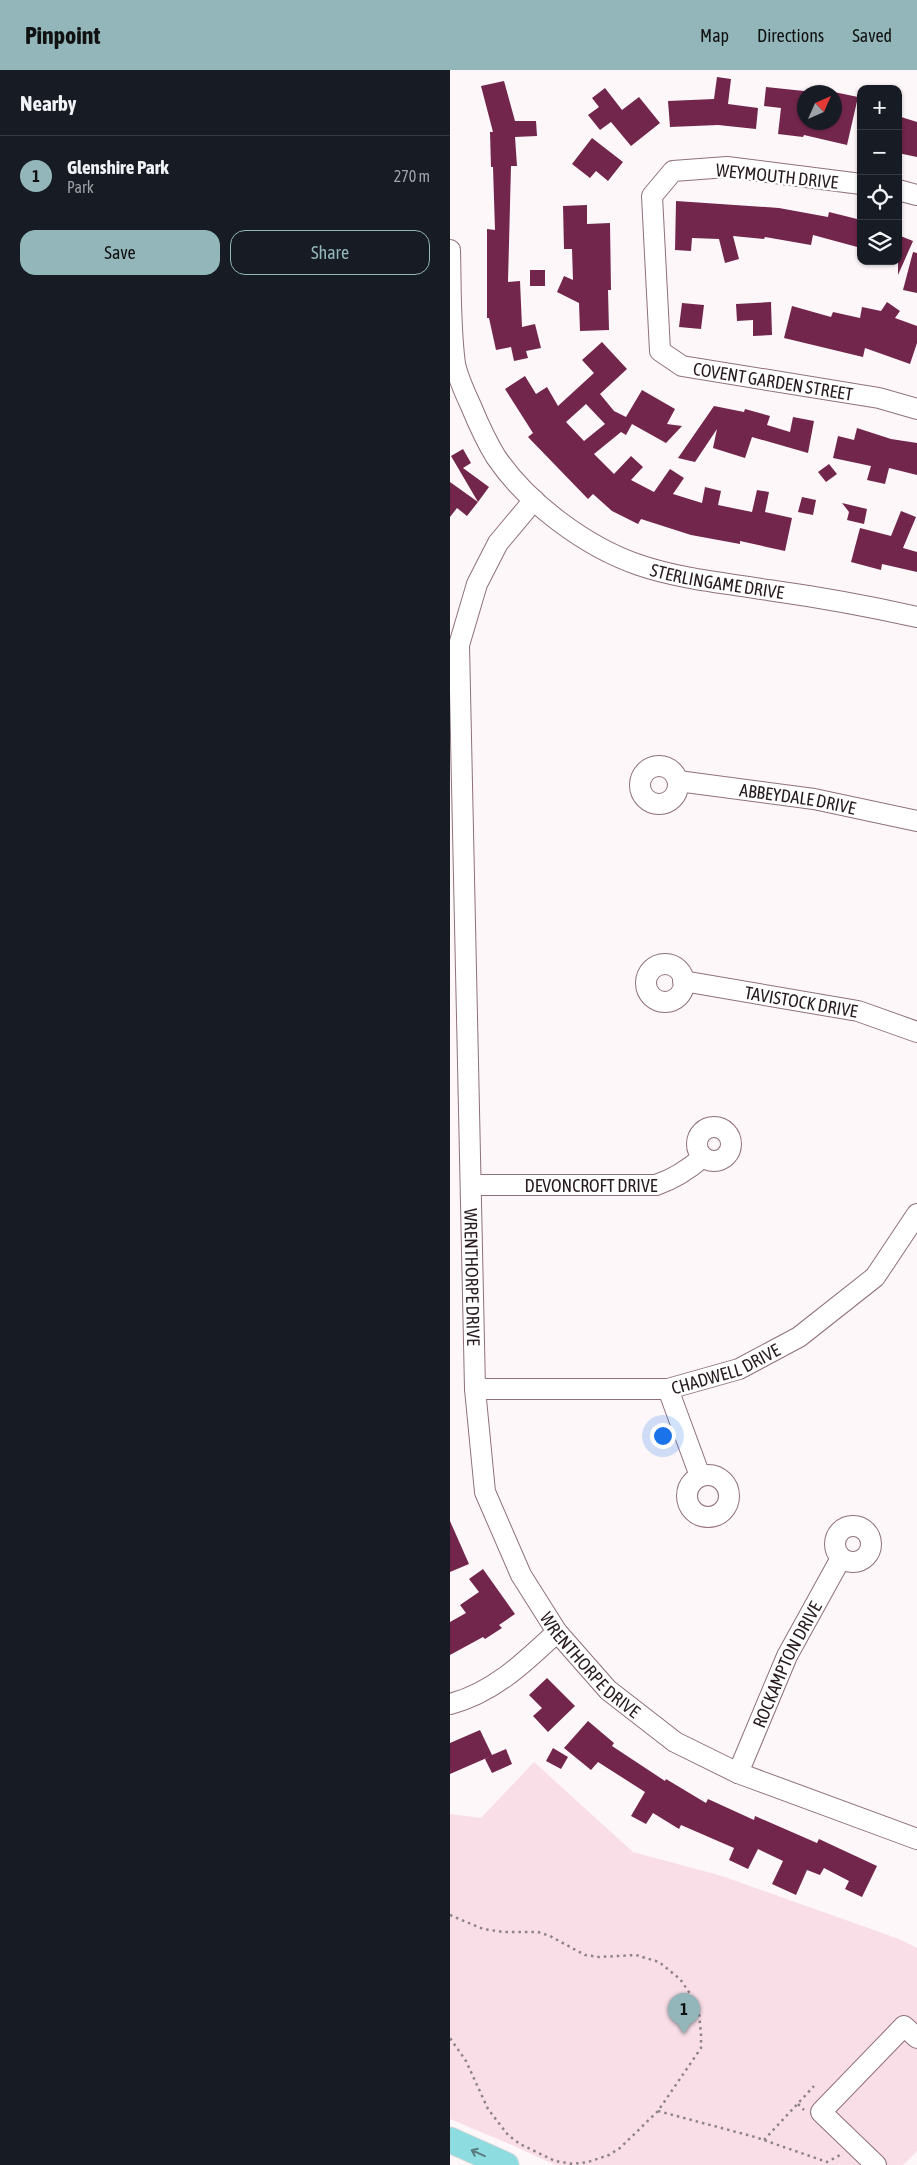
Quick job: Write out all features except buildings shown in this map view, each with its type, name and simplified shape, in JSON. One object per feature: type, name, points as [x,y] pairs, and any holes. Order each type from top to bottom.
[{"type":"main road","points":[[450,2140],[506,2165]]},
{"type":"street","name":"WEYMOUTH DRIVE","points":[[657,293],[652,196],[673,171],[727,167],[857,183]]},
{"type":"street","points":[[902,191],[917,195]]},
{"type":"street","name":"STERLINGAME DRIVE","points":[[450,250],[455,364],[478,425],[496,456],[514,479],[534,500],[586,541],[638,564],[682,576],[841,601],[917,617]]},
{"type":"street","name":"COVENT GARDEN STREET","points":[[657,293],[660,350],[682,366],[879,398],[917,409]]},
{"type":"street","name":"WRENTHORPE DRIVE","points":[[534,500],[498,543],[477,584],[455,645],[471,1184],[474,1389],[485,1492],[521,1575],[557,1632],[608,1690],[674,1742],[738,1773],[917,1839]]},
{"type":"street","name":"ABBEYDALE DRIVE","points":[[678,781],[814,799],[917,821]]},
{"type":"street","name":"TAVISTOCK DRIVE","points":[[684,981],[850,1010],[917,1032]]},
{"type":"street","name":"DEVONCROFT DRIVE","points":[[471,1184],[656,1186],[674,1179],[703,1157]]},
{"type":"street","name":"CHADWELL DRIVE","points":[[474,1389],[668,1389],[739,1369],[799,1337],[875,1276],[917,1214]]},
{"type":"street","points":[[668,1389],[700,1476]]},
{"type":"street","name":"ROCKAMPTON DRIVE","points":[[738,1773],[787,1656],[841,1558]]},
{"type":"street","points":[[450,1704],[469,1699],[514,1672],[557,1632]]},
{"type":"street","points":[[876,2165],[821,2112],[904,2026],[917,2038]]},
{"type":"path","points":[[450,1915],[483,1929],[504,1932],[538,1932],[592,1957],[636,1955],[659,1962],[680,1979],[691,1995],[699,2013],[701,2048],[658,2111],[620,2148],[608,2155],[588,2162],[573,2164],[555,2161],[520,2144],[508,2135],[496,2122],[466,2061],[450,2038]]},
{"type":"path","points":[[764,2140],[814,2086]]},
{"type":"path","points":[[658,2111],[764,2140],[827,2162],[848,2150],[852,2142]]},
{"type":"shaded area","points":[[534,1762],[633,1852],[722,1876],[899,1939],[917,1948],[917,2151],[903,2165],[555,2165],[450,2119],[450,1814],[481,1818]]},
{"type":"place","name":"Glenshire Park","points":[[684,2034]]}]
